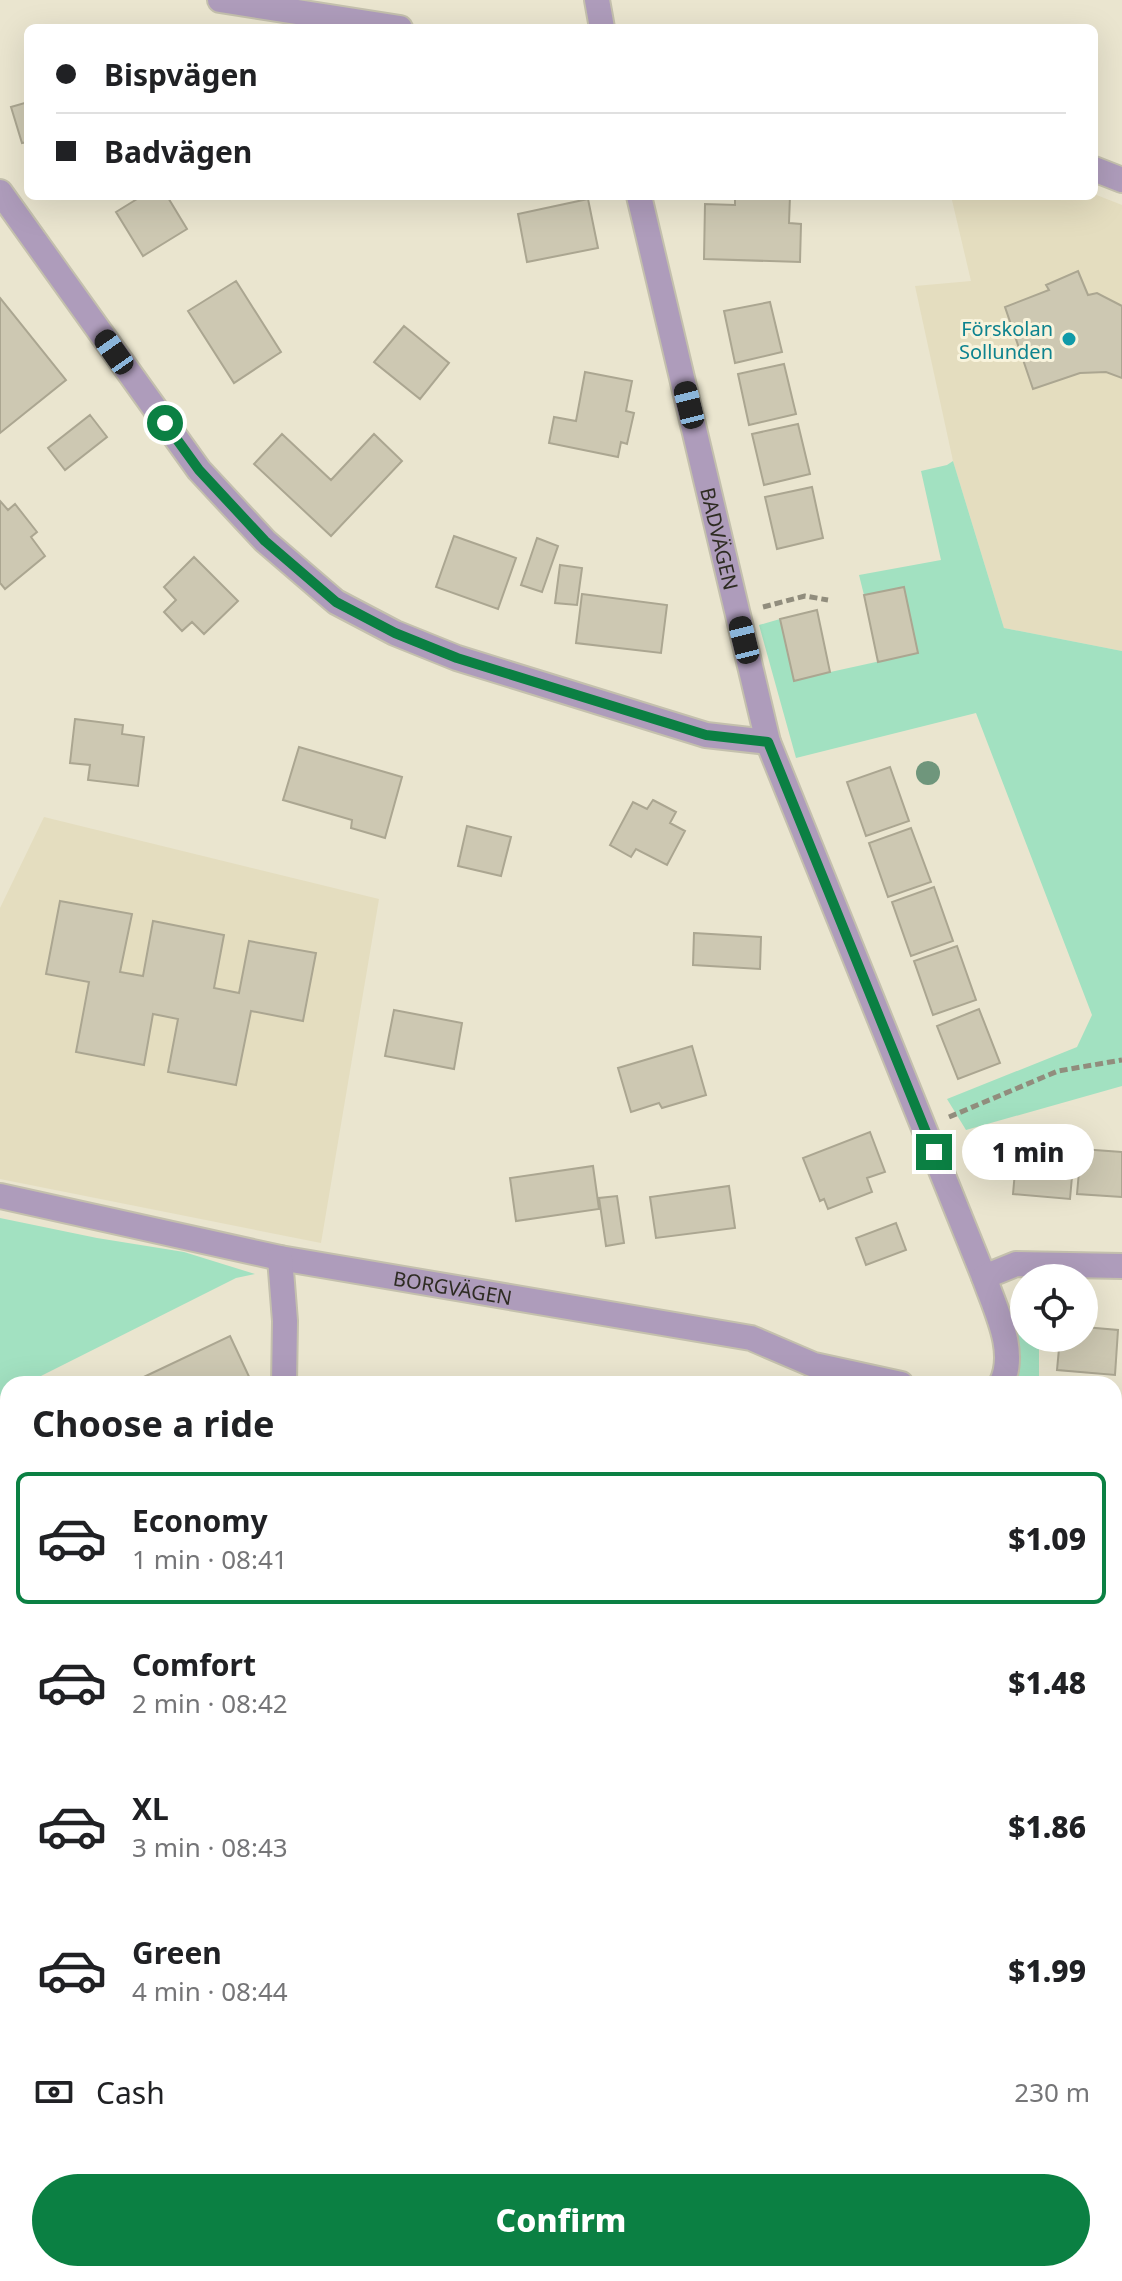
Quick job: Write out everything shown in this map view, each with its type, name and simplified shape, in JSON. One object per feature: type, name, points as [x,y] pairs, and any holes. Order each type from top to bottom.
[{"type":"street","points":[[220,0],[374,24]]},
{"type":"street","points":[[597,0],[601,24]]},
{"type":"street","points":[[1098,171],[1122,180]]},
{"type":"street","points":[[0,192],[199,470],[265,541],[336,602],[395,633],[457,658],[706,735],[768,742]]},
{"type":"street","name":"BADVÄGEN","points":[[640,200],[768,742],[984,1277]]},
{"type":"street","name":"BORGVÄGEN","points":[[0,1196],[280,1258],[751,1338],[814,1365],[864,1376]]},
{"type":"street","points":[[280,1258],[285,1321],[284,1376]]},
{"type":"street","points":[[1003,1376],[1008,1361],[1003,1333],[984,1277],[1016,1264],[1122,1266]]},
{"type":"path","points":[[738,614],[805,596],[828,600]]},
{"type":"path","points":[[924,1127],[1058,1071],[1122,1060]]},
{"type":"shaded area","points":[[1098,196],[1122,205],[1122,651],[1004,628],[953,461],[915,286],[971,281],[952,200],[1098,200]]},
{"type":"shaded area","points":[[44,817],[379,899],[321,1243],[0,1179],[0,908]]},
{"type":"green space","points":[[953,461],[1004,628],[1122,651],[1122,1086],[966,1130],[947,1099],[1077,1047],[1092,1015],[976,713],[796,758],[759,625],[780,619],[794,680],[917,653],[904,587],[864,595],[859,575],[941,560],[921,471]]},
{"type":"green space","points":[[0,1218],[184,1252],[255,1274],[236,1278],[41,1376],[0,1376]]},
{"type":"green space","points":[[1015,1352],[1039,1352],[1039,1376],[1015,1376]]},
{"type":"building","points":[[24,103],[24,143],[22,143],[11,107]]},
{"type":"building","points":[[136,200],[169,200],[187,229],[143,256],[116,212]]},
{"type":"building","points":[[588,200],[598,248],[527,262],[518,214]]},
{"type":"building","points":[[735,200],[790,200],[789,223],[801,224],[800,262],[704,259],[705,204],[735,205]]},
{"type":"building","name":"Förskolan Sollunden","points":[[1078,271],[1088,295],[1097,293],[1122,306],[1122,378],[1106,372],[1080,373],[1033,389],[1005,307],[1049,290],[1046,285]]},
{"type":"building","points":[[236,281],[281,352],[234,383],[188,311]]},
{"type":"building","points":[[0,298],[66,380],[0,433]]},
{"type":"building","points":[[770,302],[782,352],[735,363],[724,311]]},
{"type":"building","points":[[404,326],[449,363],[420,399],[374,362]]},
{"type":"building","points":[[784,364],[796,414],[749,425],[738,374]]},
{"type":"building","points":[[585,372],[632,381],[626,411],[634,413],[627,444],[621,442],[618,457],[549,443],[554,417],[576,421]]},
{"type":"building","points":[[90,415],[107,437],[65,470],[48,448]]},
{"type":"building","points":[[798,424],[810,474],[764,485],[752,434]]},
{"type":"building","points":[[282,434],[331,480],[374,434],[402,461],[331,536],[254,464]]},
{"type":"building","points":[[812,487],[823,538],[777,549],[765,497]]},
{"type":"building","points":[[0,501],[8,510],[15,504],[37,532],[31,537],[45,556],[5,589],[0,583]]},
{"type":"building","points":[[454,536],[516,558],[498,609],[436,587]]},
{"type":"building","points":[[537,538],[558,546],[542,592],[521,585]]},
{"type":"building","points":[[194,557],[238,601],[204,634],[192,622],[182,631],[164,612],[176,600],[164,587]]},
{"type":"building","points":[[560,565],[582,568],[577,605],[555,603]]},
{"type":"building","points":[[904,587],[918,653],[878,662],[864,595]]},
{"type":"building","points":[[582,594],[667,605],[661,653],[576,643]]},
{"type":"building","points":[[817,610],[830,672],[794,681],[780,619]]},
{"type":"building","points":[[75,719],[123,725],[122,734],[144,737],[138,786],[88,780],[90,765],[70,763]]},
{"type":"building","points":[[299,747],[402,777],[385,838],[351,828],[352,820],[283,800]]},
{"type":"building","points":[[890,767],[909,821],[866,836],[847,782]]},
{"type":"building","points":[[653,800],[676,812],[670,823],[685,831],[667,865],[636,849],[631,857],[610,845],[633,802],[647,809]]},
{"type":"building","points":[[467,826],[511,837],[501,876],[458,866]]},
{"type":"building","points":[[911,828],[931,882],[888,897],[869,843]]},
{"type":"building","points":[[934,887],[953,941],[911,956],[892,902]]},
{"type":"building","points":[[60,901],[132,914],[120,972],[143,976],[153,921],[224,935],[214,988],[239,993],[249,941],[316,953],[303,1021],[251,1011],[236,1085],[168,1072],[178,1019],[153,1014],[144,1065],[76,1052],[89,982],[46,974]]},
{"type":"building","points":[[694,933],[761,937],[760,969],[693,965]]},
{"type":"building","points":[[957,946],[976,1000],[933,1015],[914,961]]},
{"type":"building","points":[[979,1009],[1000,1063],[958,1079],[937,1026]]},
{"type":"building","points":[[394,1010],[462,1023],[454,1069],[385,1056]]},
{"type":"building","points":[[692,1046],[706,1095],[662,1108],[659,1103],[631,1112],[618,1068]]},
{"type":"building","points":[[870,1132],[885,1172],[867,1178],[872,1192],[828,1209],[824,1199],[820,1201],[803,1158]]},
{"type":"building","points":[[1017,1149],[1074,1154],[1070,1199],[1013,1194]]},
{"type":"building","points":[[1081,1149],[1122,1152],[1122,1197],[1077,1194]]},
{"type":"building","points":[[593,1166],[599,1209],[516,1221],[510,1178]]},
{"type":"building","points":[[729,1186],[735,1228],[656,1238],[650,1197]]},
{"type":"building","points":[[617,1196],[624,1243],[606,1246],[599,1198]]},
{"type":"building","points":[[896,1223],[906,1250],[866,1265],[856,1238]]},
{"type":"building","points":[[1098,1328],[1118,1330],[1115,1375],[1057,1370],[1059,1352],[1098,1352]]},
{"type":"building","points":[[230,1336],[249,1376],[146,1376]]},
{"type":"place","name":"Förskolan Sollunden","points":[[1069,339]]},
{"type":"route","points":[[165,423],[199,470],[265,541],[336,602],[395,633],[457,658],[706,735],[768,742],[934,1152]]}]
